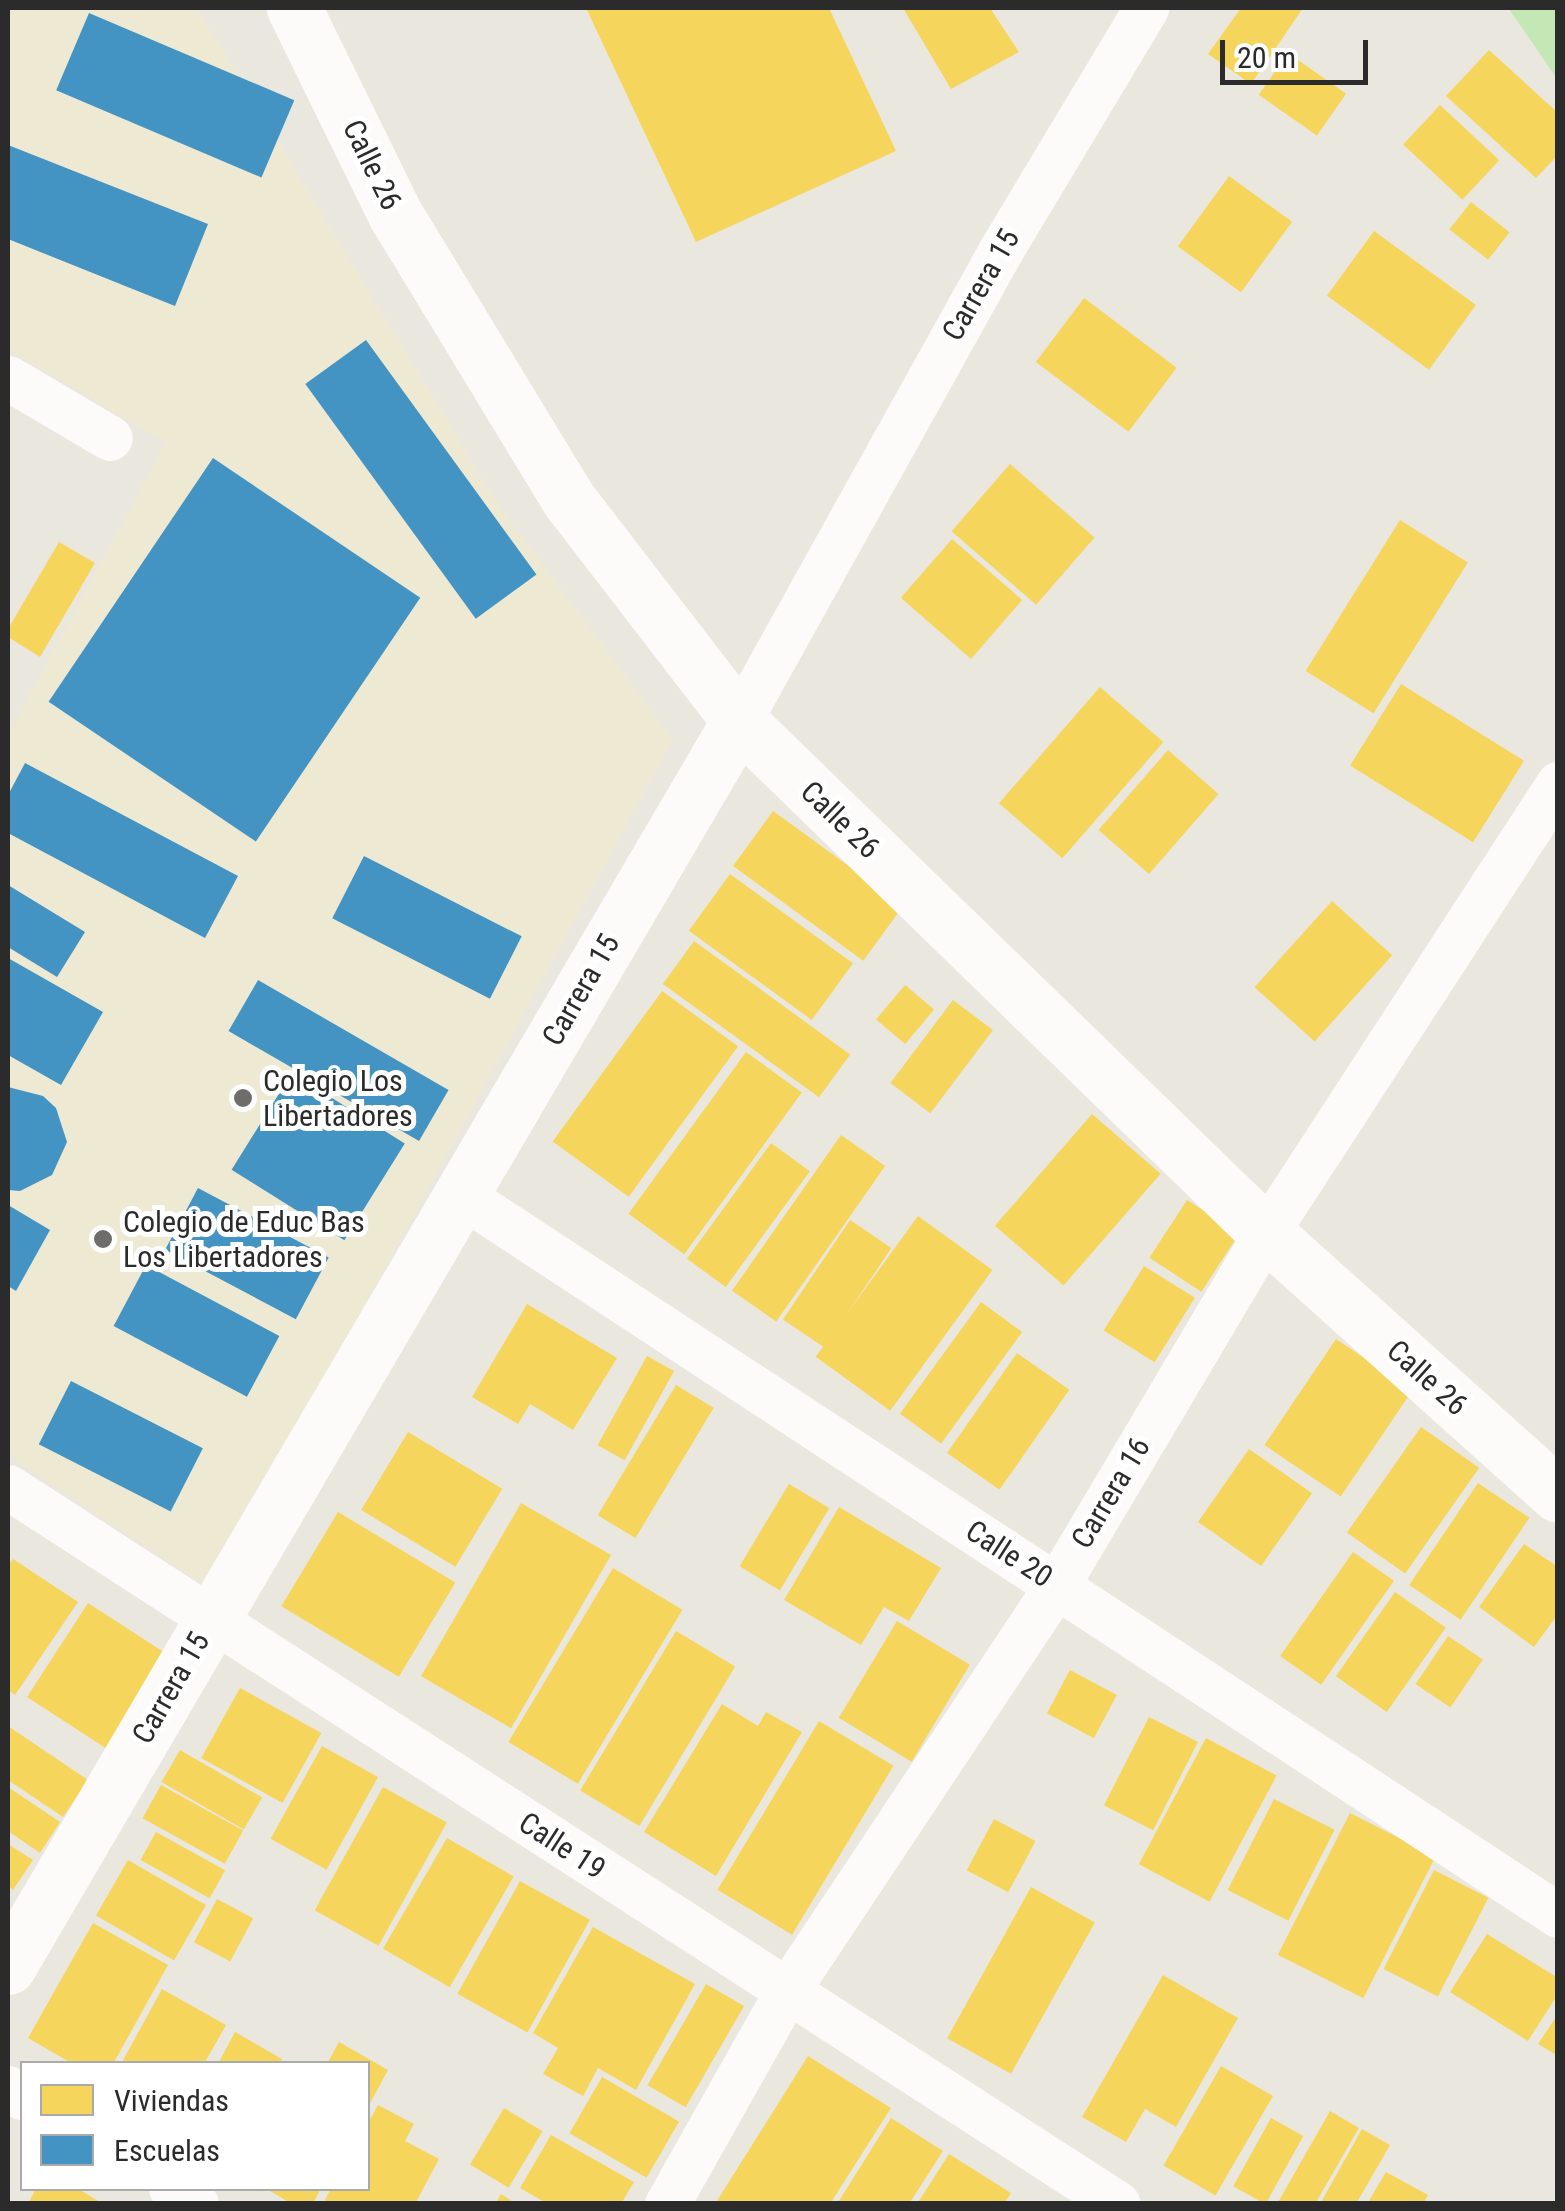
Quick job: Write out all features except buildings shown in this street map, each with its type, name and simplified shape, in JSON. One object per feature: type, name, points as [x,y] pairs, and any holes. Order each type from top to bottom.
[{"type":"street","name":"Calle 26","points":[[294,8],[395,214],[568,500],[738,721],[1266,1233],[1558,1495]]},
{"type":"street","name":"Carrera 15","points":[[8,1967],[738,721],[1002,248],[1146,8]]},
{"type":"street","points":[[8,378],[110,438]]},
{"type":"street","name":"Carrera 16","points":[[667,2204],[787,1991],[1056,1586],[1266,1233],[1558,784]]},
{"type":"street","name":"Calle 20","points":[[461,1194],[1558,1915]]},
{"type":"street","name":"Calle 19","points":[[8,1487],[1118,2204]]},
{"type":"shaded area","name":"Colegio Los Libertadores","points":[[8,8],[197,8],[498,504],[673,740],[210,1589],[8,1455],[8,735],[166,442],[8,350]]},
{"type":"green space","points":[[1508,8],[1557,8],[1557,79],[1538,51]]},
{"type":"place","name":"Colegio Los Libertadores","points":[[243,1098]]},
{"type":"place","name":"Colegio de Educ Bas Los Libertadores","points":[[103,1239]]}]
